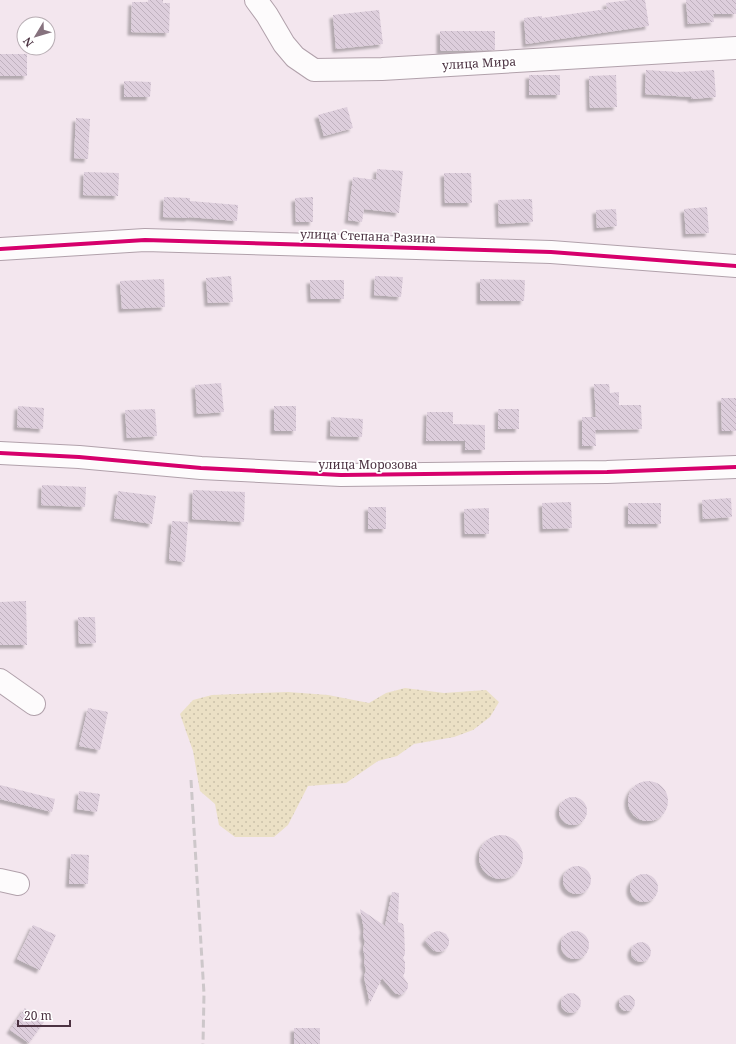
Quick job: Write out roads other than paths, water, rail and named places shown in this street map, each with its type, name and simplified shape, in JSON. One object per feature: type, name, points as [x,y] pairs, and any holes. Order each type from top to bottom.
[{"type":"street","name":"улица Мира","points":[[256,0],[284,44],[295,57],[314,70],[389,68],[736,48]]},
{"type":"street","name":"улица Степана Разина","points":[[0,250],[145,240],[551,252],[736,266]]},
{"type":"street","name":"улица Морозова","points":[[0,453],[79,457],[201,468],[341,475],[608,472],[736,467]]},
{"type":"street","points":[[0,680],[34,704]]},
{"type":"railway","points":[[191,780],[204,994],[203,1044]]}]
